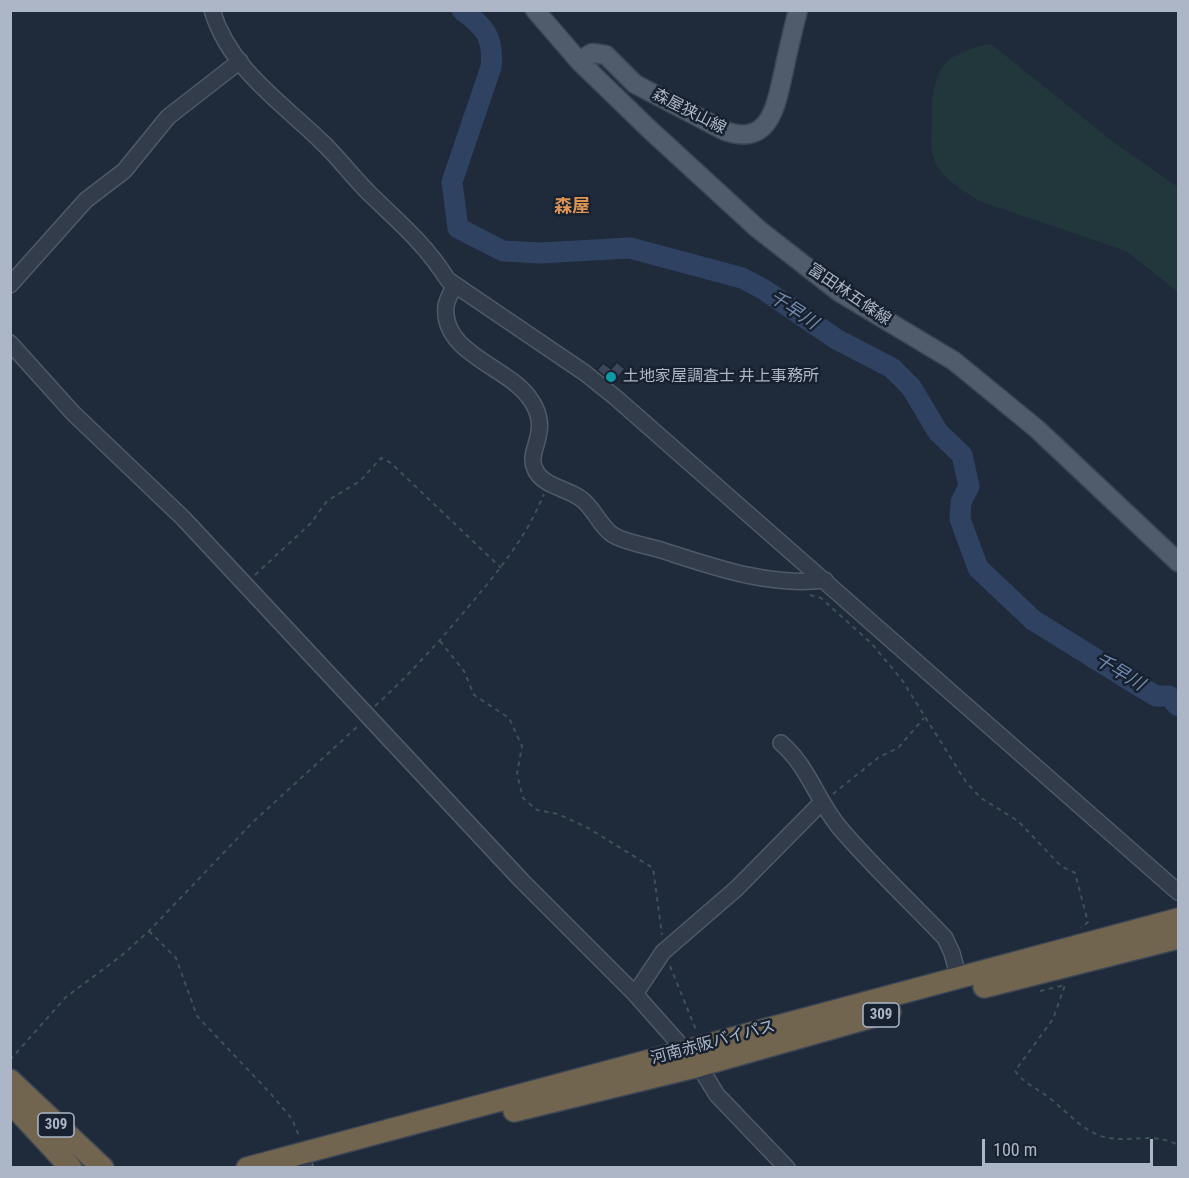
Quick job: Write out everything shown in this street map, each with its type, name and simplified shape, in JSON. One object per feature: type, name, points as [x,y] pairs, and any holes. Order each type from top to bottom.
[{"type":"highway","name":"河南赤阪バイパス","points":[[248,1167],[304,1160],[470,1122],[695,1054],[1179,919]]},
{"type":"highway","name":"河南赤阪バイパス","points":[[695,1054],[871,1017],[1179,938]]},
{"type":"highway","name":"309","points":[[10,1080],[103,1167]]},
{"type":"highway","name":"309","points":[[10,1102],[71,1167]]},
{"type":"main road","name":"富田林五條線","points":[[535,10],[579,62],[758,229],[839,292],[954,361],[1037,429],[1179,562]]},
{"type":"main road","name":"森屋狭山線","points":[[579,62],[592,53],[606,55],[627,77],[650,93],[725,131],[736,135],[752,134],[765,124],[775,109],[798,10]]},
{"type":"street","points":[[212,10],[218,31],[240,62],[272,99],[322,142],[372,196],[403,223],[455,285],[585,373],[825,580],[1179,892]]},
{"type":"street","points":[[10,285],[18,280],[86,200],[124,171],[168,117],[240,62]]},
{"type":"street","points":[[455,285],[446,305],[448,327],[470,351],[512,379],[538,411],[541,432],[533,459],[535,470],[548,483],[580,498],[614,536],[698,564],[770,580],[800,583],[825,580]]},
{"type":"street","points":[[10,343],[73,413],[183,518],[246,584],[522,881],[695,1054],[717,1095],[787,1167]]},
{"type":"street","points":[[781,743],[792,752],[812,780],[822,802],[839,826],[945,938],[959,979]]},
{"type":"street","points":[[635,994],[663,952],[736,889],[822,802]]},
{"type":"path","points":[[246,584],[311,523],[327,501],[360,481],[381,458],[391,463],[501,568]]},
{"type":"path","points":[[10,1060],[66,997],[121,956],[149,931],[253,822],[360,723],[366,714],[440,641],[501,568],[533,520],[548,483]]},
{"type":"path","points":[[800,592],[821,598],[872,644],[902,680],[966,782],[981,798],[1018,821],[1061,866],[1075,873],[1088,922],[1079,931]]},
{"type":"path","points":[[440,641],[464,671],[474,695],[509,718],[522,746],[517,774],[523,798],[537,810],[558,814],[588,828],[653,868],[663,952],[695,1054]]},
{"type":"path","points":[[822,802],[879,757],[898,748],[924,718]]},
{"type":"path","points":[[149,931],[176,958],[197,1016],[292,1119],[299,1133],[304,1160]]},
{"type":"path","points":[[1034,992],[1065,985],[1053,1019],[1015,1071],[1025,1084],[1046,1095],[1087,1130],[1109,1138],[1153,1137],[1179,1145]]},
{"type":"green space","points":[[991,44],[1116,144],[1178,187],[1178,292],[1126,251],[979,201],[952,182],[940,170],[933,157],[931,143],[932,103],[937,77],[950,59],[974,48]]},
{"type":"building","name":"土地家屋調査士 井上事務所","points":[[617,362],[625,369],[613,383],[597,370],[603,363],[611,369]]},
{"type":"waterway","name":"千早川","points":[[462,10],[477,22],[486,34],[492,57],[491,67],[452,182],[458,228],[503,251],[540,253],[630,248],[742,278],[763,289],[836,339],[892,368],[911,387],[938,432],[962,455],[969,486],[961,502],[960,519],[978,568],[1033,620],[1156,696],[1169,696],[1178,706]]},
{"type":"place","name":"土地家屋調査士 井上事務所","points":[[611,377]]},
{"type":"district","name":"森屋","points":[[572,207]]}]
